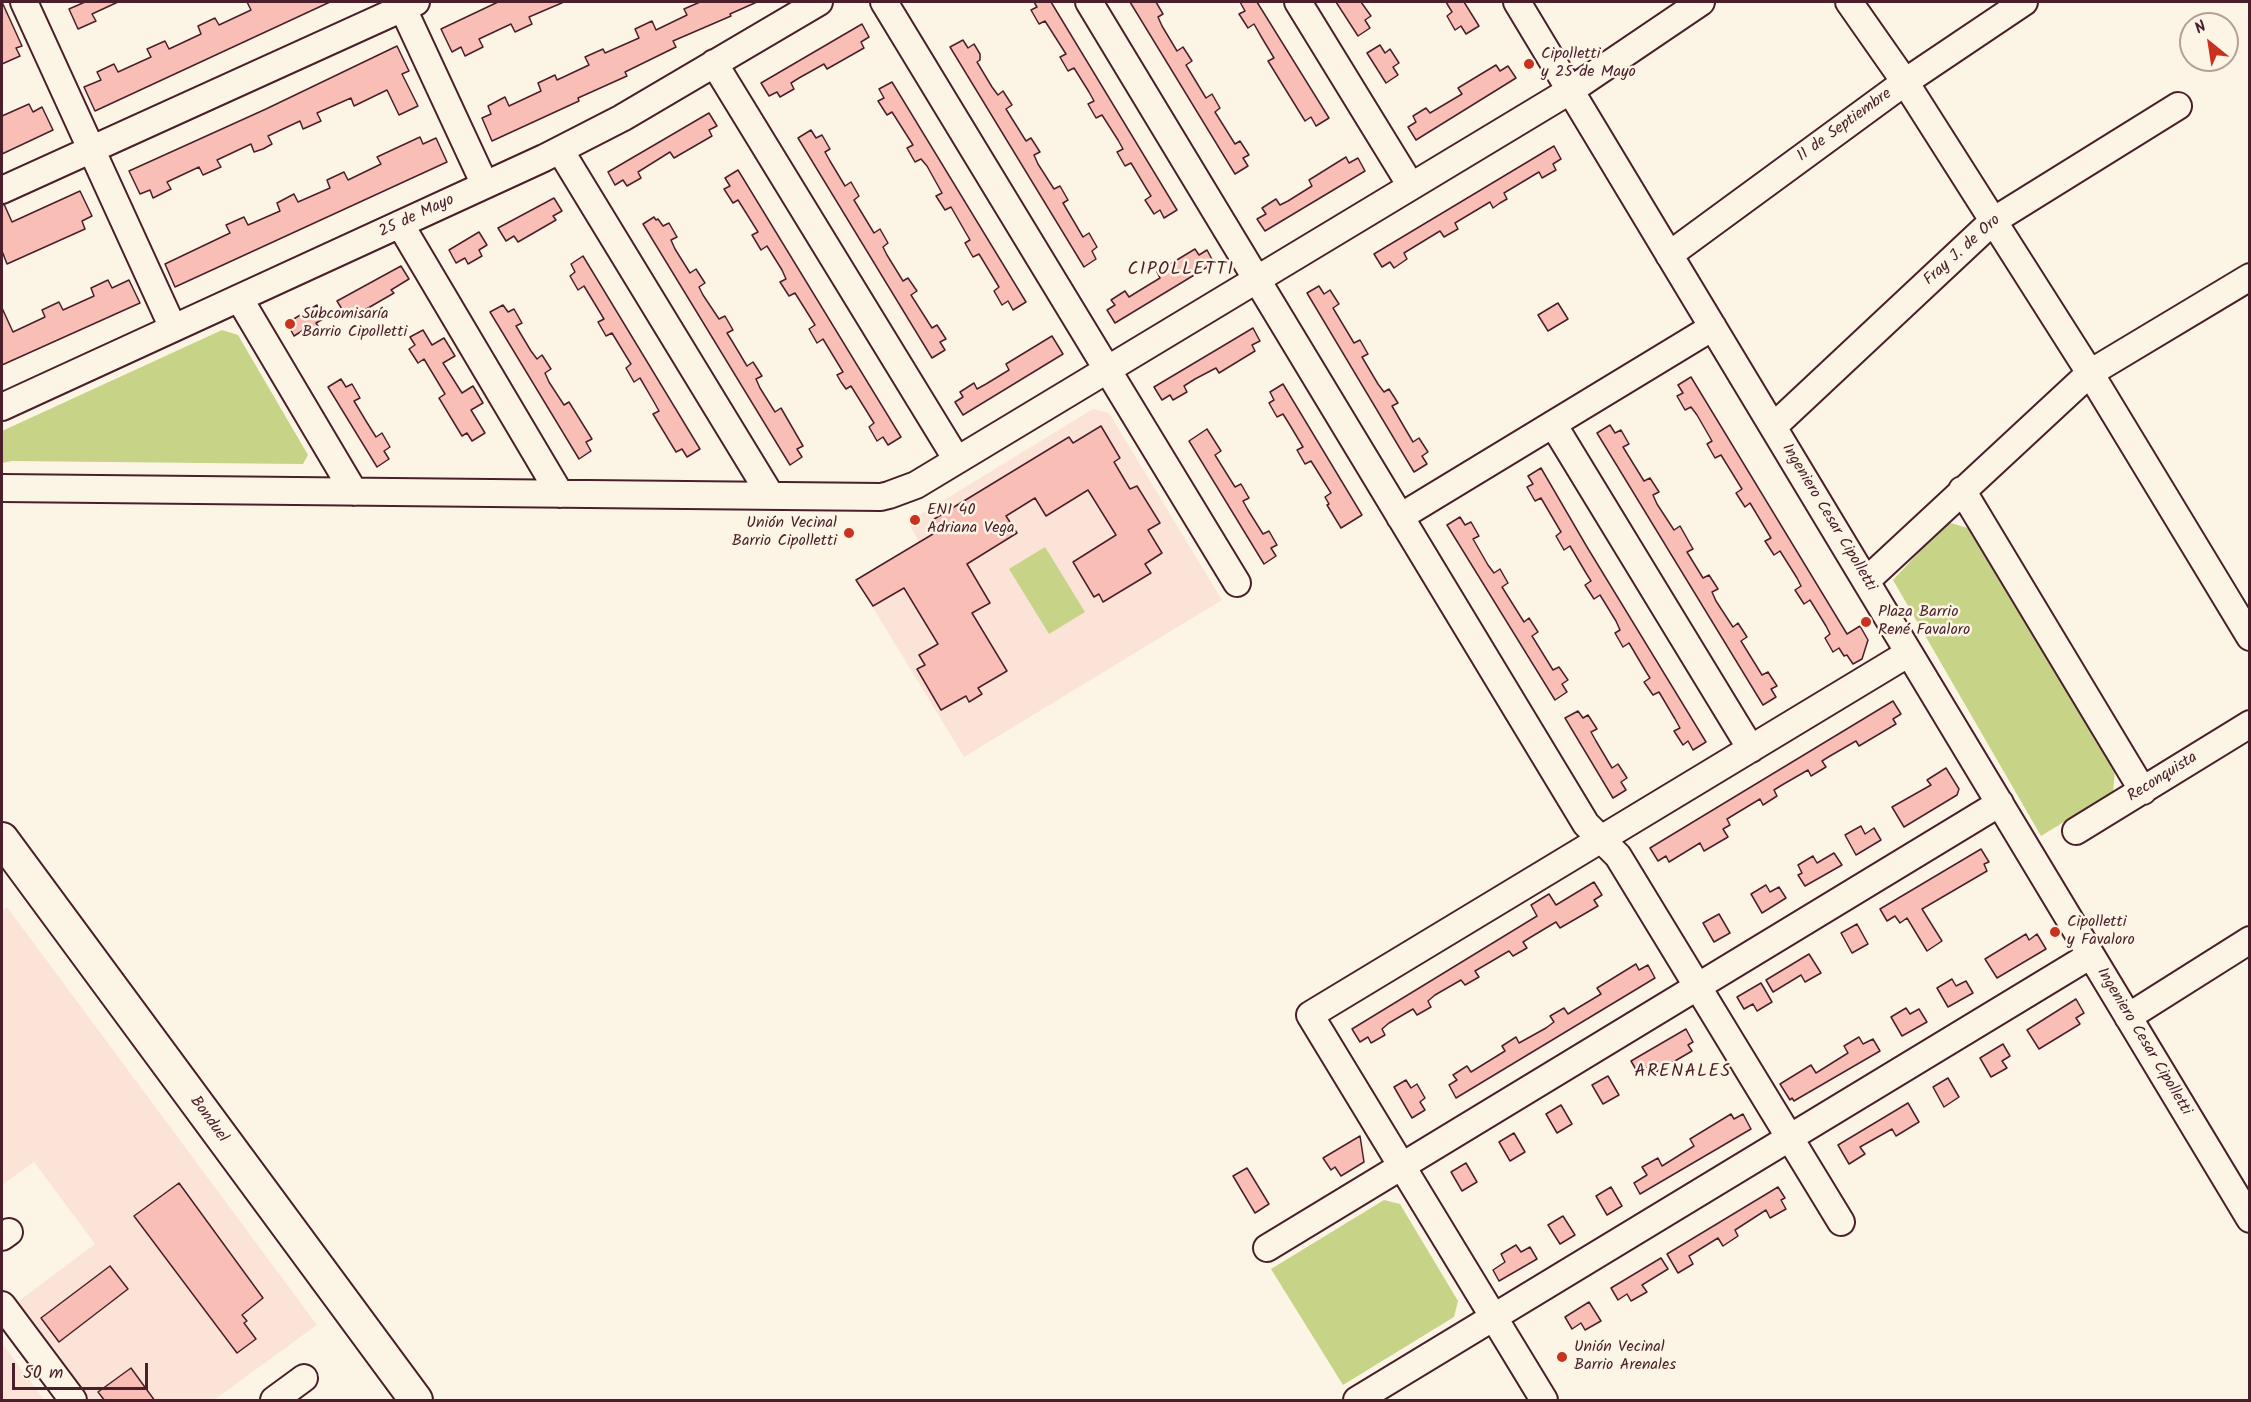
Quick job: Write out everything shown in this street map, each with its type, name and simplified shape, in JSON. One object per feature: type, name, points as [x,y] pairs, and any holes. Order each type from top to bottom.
[{"type":"main road","name":"Bonduel","points":[[2,839],[416,1401]]},
{"type":"street","points":[[24,2],[173,328]]},
{"type":"street","points":[[884,2],[1238,583]]},
{"type":"street","points":[[1089,2],[1586,824],[1618,856],[1841,1222]]},
{"type":"street","points":[[1298,2],[1411,186]]},
{"type":"street","name":"Ingeniero Cesar Cipolletti","points":[[1517,2],[2250,1219]]},
{"type":"street","points":[[2,488],[883,497],[908,489],[1571,90],[1701,2]]},
{"type":"street","points":[[1849,2],[1905,82],[2090,373],[2250,637]]},
{"type":"street","name":"11 de Septiembre","points":[[1670,255],[1905,82],[2024,2]]},
{"type":"street","points":[[2,190],[406,3],[485,185]]},
{"type":"street","name":"25 de Mayo","points":[[2,407],[560,150],[628,114],[812,3]]},
{"type":"street","points":[[714,63],[957,460]]},
{"type":"street","name":"Fray J. de Oro","points":[[1773,427],[1993,221],[2178,106]]},
{"type":"street","points":[[560,150],[771,496]]},
{"type":"street","points":[[400,224],[560,494]]},
{"type":"street","points":[[1866,581],[2090,373],[2247,285]]},
{"type":"street","points":[[239,298],[354,492]]},
{"type":"street","points":[[1400,517],[1713,327]]},
{"type":"street","points":[[1553,424],[1751,749]]},
{"type":"street","points":[[1962,490],[2143,791]]},
{"type":"street","points":[[1544,1401],[1310,1015],[1910,653]]},
{"type":"street","name":"Reconquista","points":[[2076,831],[2250,724]]},
{"type":"street","points":[[1267,1248],[2000,803]]},
{"type":"street","points":[[2128,1017],[2250,940]]},
{"type":"street","points":[[1357,1401],[2091,955]]},
{"type":"street","points":[[2,1305],[73,1401]]},
{"type":"street","points":[[274,1401],[304,1378]]},
{"type":"shaded area","points":[[1093,409],[1109,413],[1222,600],[964,757],[856,580],[919,542],[908,522]]},
{"type":"shaded area","points":[[7,907],[317,1325],[214,1400],[86,1400],[15,1304],[95,1244],[34,1162],[2,1185],[2,911]]},
{"type":"shaded area","points":[[2,1343],[44,1400],[2,1400]]},
{"type":"green space","points":[[222,330],[238,335],[308,455],[303,464],[12,461],[2,463],[2,431]]},
{"type":"green space","points":[[1947,522],[1968,528],[2115,771],[2113,792],[2041,836],[1893,580]]},
{"type":"green space","points":[[1045,547],[1085,612],[1049,634],[1009,569]]},
{"type":"green space","points":[[1384,1200],[1400,1204],[1458,1301],[1454,1317],[1343,1385],[1271,1269]]},
{"type":"building","points":[[2,2],[22,46],[16,48],[20,56],[2,64]]},
{"type":"building","points":[[85,2],[118,2],[92,14],[96,21],[78,29],[69,9]]},
{"type":"building","points":[[247,2],[330,2],[95,111],[84,87],[101,80],[97,72],[114,64],[118,72],[151,57],[147,49],[165,41],[169,49],[201,34],[198,26],[215,18],[219,25],[251,10]]},
{"type":"building","points":[[498,2],[564,2],[529,17],[532,24],[515,32],[511,24],[479,39],[483,47],[465,56],[461,47],[452,52],[441,29]]},
{"type":"building","points":[[700,2],[757,2],[673,41],[676,47],[625,72],[627,76],[492,141],[482,118],[491,114],[488,106],[505,97],[509,106],[541,91],[538,83],[555,75],[557,80],[589,65],[585,57],[603,49],[605,53],[639,38],[635,29],[652,21],[656,30],[687,15],[684,9]]},
{"type":"building","points":[[1034,2],[1051,2],[1177,210],[1164,218],[1160,210],[1154,214],[1145,200],[1151,196],[1131,163],[1125,166],[1117,152],[1123,149],[1118,140],[1102,115],[1096,118],[1088,104],[1094,101],[1089,92],[1074,68],[1068,71],[1060,57],[1066,54],[1045,21],[1039,24],[1031,10],[1037,7]]},
{"type":"building","points":[[1130,2],[1156,2],[1163,14],[1158,17],[1162,26],[1177,51],[1183,47],[1192,61],[1186,65],[1206,98],[1212,94],[1220,108],[1215,112],[1235,144],[1240,141],[1249,155],[1243,158],[1248,166],[1235,174]]},
{"type":"building","points":[[1240,2],[1257,2],[1329,118],[1316,126],[1311,117],[1305,121],[1268,61],[1274,58],[1254,24],[1248,28],[1239,14],[1245,11]]},
{"type":"building","points":[[1336,2],[1361,2],[1371,16],[1365,20],[1370,28],[1358,36]]},
{"type":"building","points":[[1446,2],[1464,2],[1479,26],[1466,34],[1461,26],[1455,30],[1447,16],[1452,12]]},
{"type":"building","points":[[862,24],[869,37],[861,42],[864,48],[827,69],[824,64],[799,78],[791,83],[794,89],[780,97],[777,92],[769,96],[761,83]]},
{"type":"building","points":[[963,40],[968,48],[974,44],[980,54],[980,60],[977,62],[992,87],[998,95],[1003,91],[1012,105],[1006,109],[1026,141],[1031,138],[1040,152],[1034,155],[1038,164],[1054,189],[1060,186],[1068,200],[1063,203],[1083,237],[1089,233],[1097,247],[1092,251],[1096,259],[1084,267],[950,47]]},
{"type":"building","points":[[1380,45],[1385,53],[1390,49],[1399,63],[1393,67],[1398,75],[1386,83],[1367,53]]},
{"type":"building","points":[[397,46],[409,71],[402,74],[418,106],[399,115],[387,90],[354,106],[351,98],[317,113],[321,121],[303,129],[300,121],[268,136],[272,144],[263,149],[254,152],[251,144],[217,160],[221,167],[203,175],[199,167],[167,182],[171,189],[153,198],[150,190],[140,194],[129,171]]},
{"type":"building","points":[[1496,65],[1500,71],[1508,66],[1516,78],[1416,140],[1408,127],[1416,122],[1413,116],[1426,108],[1430,113],[1462,94],[1458,88]]},
{"type":"building","points":[[892,82],[1026,302],[1013,310],[1008,301],[1002,305],[994,291],[999,287],[979,254],[973,257],[965,243],[970,240],[951,207],[945,210],[936,196],[942,193],[927,166],[921,159],[915,162],[907,148],[913,145],[892,112],[887,115],[878,101],[884,98],[879,89]]},
{"type":"building","points":[[29,104],[33,112],[42,107],[53,130],[2,154],[2,116]]},
{"type":"building","points":[[709,113],[717,126],[709,130],[712,136],[674,158],[670,152],[638,172],[641,178],[627,186],[623,180],[615,185],[608,172]]},
{"type":"building","points":[[811,130],[816,138],[822,135],[830,149],[825,152],[845,186],[851,182],[859,196],[854,200],[874,233],[880,229],[888,243],[883,247],[887,255],[903,281],[908,278],[917,291],[911,295],[932,328],[937,325],[946,339],[940,342],[945,350],[932,358],[798,138]]},
{"type":"building","points":[[420,137],[423,144],[436,138],[447,162],[175,287],[165,264],[230,233],[226,225],[244,217],[248,225],[280,211],[277,203],[294,194],[298,202],[330,188],[327,180],[344,172],[348,180],[381,164],[377,157]]},
{"type":"building","points":[[1554,146],[1561,159],[1553,164],[1556,170],[1542,178],[1539,172],[1504,193],[1507,199],[1493,208],[1490,202],[1455,223],[1458,229],[1444,237],[1440,231],[1404,253],[1407,259],[1394,268],[1390,262],[1382,267],[1374,254]]},
{"type":"building","points":[[1346,157],[1349,163],[1358,158],[1365,171],[1265,231],[1257,219],[1266,214],[1262,208],[1276,199],[1280,205],[1288,201],[1312,186],[1309,180]]},
{"type":"building","points":[[738,170],[901,437],[888,445],[883,437],[877,441],[869,427],[874,423],[851,386],[846,389],[841,382],[837,375],[843,372],[823,339],[817,343],[809,329],[815,325],[795,293],[789,296],[780,282],[786,279],[782,270],[767,246],[761,250],[752,235],[758,232],[738,200],[733,203],[724,189],[730,186],[725,178]]},
{"type":"building","points":[[80,191],[92,216],[82,221],[85,229],[7,264],[2,251],[2,205],[4,204],[12,222]]},
{"type":"building","points":[[554,198],[562,211],[553,216],[556,220],[518,242],[514,236],[506,241],[498,228]]},
{"type":"building","points":[[654,217],[663,226],[669,223],[677,237],[671,240],[675,249],[690,273],[696,269],[705,283],[699,287],[703,295],[719,319],[725,316],[733,330],[727,333],[747,366],[753,362],[762,376],[756,379],[760,388],[775,412],[781,408],[803,446],[797,449],[802,457],[790,465],[643,224]]},
{"type":"building","points":[[479,232],[487,245],[479,250],[482,256],[468,264],[465,258],[456,263],[449,250]]},
{"type":"building","points":[[1195,249],[1199,255],[1207,250],[1214,263],[1115,323],[1107,310],[1115,305],[1111,300],[1125,291],[1129,297],[1160,278],[1157,272]]},
{"type":"building","points":[[583,256],[700,449],[687,457],[682,449],[676,452],[653,414],[659,411],[640,378],[634,382],[626,368],[631,364],[612,333],[606,336],[598,322],[604,319],[584,286],[578,290],[570,276],[575,272],[571,264]]},
{"type":"building","points":[[401,266],[409,279],[391,290],[394,293],[356,315],[353,309],[345,314],[337,301]]},
{"type":"building","points":[[108,280],[112,288],[129,280],[140,303],[2,365],[2,308],[13,332],[45,317],[42,310],[59,302],[63,310],[94,296],[91,288]]},
{"type":"building","points":[[1319,286],[1324,294],[1330,290],[1339,304],[1333,308],[1354,343],[1360,340],[1368,354],[1362,357],[1378,384],[1384,392],[1389,389],[1398,403],[1392,406],[1413,442],[1419,438],[1428,452],[1422,456],[1427,464],[1414,472],[1307,293]]},
{"type":"building","points":[[1558,303],[1568,319],[1548,331],[1538,315]]},
{"type":"building","points":[[317,305],[325,318],[316,323],[320,329],[306,337],[302,331],[294,336],[287,323]]},
{"type":"building","points":[[503,305],[508,312],[514,309],[522,323],[516,326],[531,351],[537,359],[542,355],[551,369],[545,373],[549,382],[564,405],[569,402],[592,439],[586,442],[591,451],[579,459],[490,312]]},
{"type":"building","points":[[1253,328],[1260,341],[1252,345],[1255,351],[1219,373],[1216,368],[1195,379],[1184,386],[1187,392],[1173,400],[1170,395],[1162,400],[1154,387]]},
{"type":"building","points":[[423,330],[432,345],[444,338],[455,356],[443,363],[462,393],[473,386],[483,403],[471,410],[485,433],[472,441],[467,433],[462,436],[439,398],[445,394],[424,359],[418,363],[409,349],[415,345],[410,337]]},
{"type":"building","points":[[1052,336],[1063,354],[963,415],[955,402],[963,397],[960,392],[974,383],[977,389],[1009,370],[1006,364]]},
{"type":"building","points":[[1691,377],[1847,634],[1860,626],[1868,640],[1862,659],[1853,664],[1839,648],[1833,652],[1825,638],[1830,634],[1826,626],[1810,600],[1804,604],[1795,590],[1801,586],[1797,578],[1780,551],[1774,555],[1765,541],[1771,538],[1750,503],[1745,507],[1736,493],[1742,489],[1721,455],[1715,458],[1707,444],[1712,441],[1697,415],[1691,407],[1685,410],[1677,396],[1683,393],[1678,385]]},
{"type":"building","points":[[341,379],[346,387],[352,384],[360,398],[354,401],[366,421],[376,437],[382,433],[390,447],[384,451],[389,459],[377,467],[328,387]]},
{"type":"building","points":[[1283,384],[1362,515],[1341,528],[1327,505],[1329,504],[1325,497],[1331,493],[1311,461],[1305,464],[1297,450],[1303,447],[1283,414],[1277,417],[1269,403],[1274,400],[1270,392]]},
{"type":"building","points":[[1610,425],[1615,433],[1621,430],[1629,444],[1623,447],[1644,481],[1650,478],[1659,492],[1653,495],[1674,530],[1680,526],[1693,549],[1687,552],[1703,578],[1709,575],[1718,589],[1712,592],[1716,601],[1733,627],[1738,623],[1747,637],[1741,641],[1762,675],[1768,672],[1777,686],[1771,689],[1776,697],[1763,705],[1597,433]]},
{"type":"building","points":[[1101,426],[1120,458],[1114,462],[1130,489],[1137,486],[1160,523],[1148,530],[1162,553],[1145,564],[1151,573],[1103,602],[1099,594],[1094,597],[1073,562],[1116,535],[1088,490],[1046,516],[1035,498],[1006,516],[1017,533],[967,564],[990,603],[972,613],[1007,671],[978,688],[982,694],[969,702],[966,696],[941,710],[917,669],[925,665],[919,655],[938,644],[904,588],[873,606],[856,580],[938,531],[931,521],[1069,437],[1073,443]]},
{"type":"building","points":[[1207,429],[1221,451],[1215,455],[1235,487],[1241,484],[1249,498],[1243,501],[1248,510],[1263,534],[1269,531],[1277,545],[1271,548],[1276,556],[1264,564],[1189,441]]},
{"type":"building","points":[[1541,468],[1706,742],[1693,750],[1688,741],[1683,745],[1674,731],[1680,728],[1659,692],[1653,695],[1644,682],[1650,678],[1629,643],[1623,647],[1615,633],[1620,630],[1600,595],[1594,599],[1585,585],[1591,581],[1570,546],[1564,550],[1556,536],[1561,532],[1541,498],[1535,501],[1527,487],[1533,484],[1528,476]]},
{"type":"building","points":[[1460,517],[1465,525],[1471,522],[1479,536],[1473,539],[1494,573],[1500,569],[1508,583],[1502,587],[1524,622],[1529,618],[1538,632],[1532,636],[1553,670],[1559,667],[1568,680],[1562,684],[1567,692],[1555,700],[1447,525]]},
{"type":"building","points":[[1893,701],[1901,714],[1893,719],[1896,724],[1859,746],[1856,741],[1830,756],[1822,761],[1826,767],[1811,776],[1808,770],[1782,785],[1774,790],[1777,796],[1763,805],[1760,799],[1727,819],[1730,825],[1723,829],[1728,837],[1704,851],[1700,843],[1669,862],[1666,856],[1658,861],[1650,848]]},
{"type":"building","points":[[1578,711],[1583,718],[1588,715],[1597,729],[1591,732],[1612,768],[1618,764],[1627,778],[1621,782],[1626,790],[1613,798],[1565,718]]},
{"type":"building","points":[[1946,768],[1959,789],[1957,795],[1904,827],[1892,807],[1931,785],[1927,780]]},
{"type":"building","points":[[1861,826],[1865,834],[1874,828],[1881,840],[1856,855],[1845,835]]},
{"type":"building","points":[[1981,849],[1989,862],[1984,864],[1987,871],[1922,909],[1942,941],[1927,951],[1907,918],[1900,923],[1895,916],[1887,921],[1880,909]]},
{"type":"building","points":[[1834,853],[1842,865],[1805,886],[1798,875],[1802,873],[1798,865],[1813,856],[1817,863]]},
{"type":"building","points":[[1594,882],[1602,895],[1594,900],[1598,906],[1560,928],[1556,922],[1523,942],[1527,948],[1513,956],[1509,951],[1475,971],[1479,977],[1465,985],[1461,980],[1435,995],[1428,1001],[1431,1007],[1417,1015],[1413,1009],[1382,1029],[1385,1035],[1371,1043],[1368,1037],[1360,1042],[1352,1029],[1537,916],[1531,905],[1549,894],[1556,905]]},
{"type":"building","points":[[1766,885],[1770,892],[1779,887],[1786,898],[1762,913],[1751,894]]},
{"type":"building","points":[[1719,914],[1730,933],[1714,942],[1703,923]]},
{"type":"building","points":[[1857,924],[1868,944],[1852,953],[1841,933]]},
{"type":"building","points":[[2026,934],[2029,940],[2037,934],[2046,949],[1997,978],[1985,959]]},
{"type":"building","points":[[1809,954],[1821,973],[1805,982],[1801,975],[1773,992],[1766,980]]},
{"type":"building","points":[[1636,964],[1639,970],[1648,965],[1655,978],[1456,1098],[1449,1085],[1457,1080],[1453,1075],[1467,1066],[1471,1072],[1505,1051],[1502,1046],[1516,1037],[1519,1043],[1546,1028],[1554,1022],[1550,1016],[1564,1008],[1568,1014],[1601,994],[1597,988]]},
{"type":"building","points":[[1952,979],[1956,986],[1966,981],[1973,993],[1948,1007],[1937,988]]},
{"type":"building","points":[[1761,983],[1772,1002],[1757,1011],[1753,1004],[1744,1009],[1737,997]]},
{"type":"building","points":[[2076,999],[2084,1013],[2076,1018],[2080,1024],[2039,1049],[2027,1030]]},
{"type":"building","points":[[1906,1008],[1910,1014],[1919,1009],[1927,1022],[1902,1036],[1891,1017]]},
{"type":"building","points":[[1686,1029],[1693,1042],[1688,1045],[1692,1051],[1651,1075],[1647,1068],[1638,1073],[1631,1061]]},
{"type":"building","points":[[1859,1037],[1863,1044],[1873,1039],[1880,1051],[1794,1101],[1792,1098],[1790,1100],[1780,1084],[1811,1065],[1816,1073],[1848,1053],[1844,1046]]},
{"type":"building","points":[[2003,1044],[2010,1056],[2002,1061],[2007,1068],[1991,1077],[1980,1058]]},
{"type":"building","points":[[1608,1076],[1619,1095],[1603,1104],[1592,1085]]},
{"type":"building","points":[[1948,1078],[1959,1097],[1944,1107],[1933,1087]]},
{"type":"building","points":[[1406,1080],[1411,1088],[1417,1084],[1425,1098],[1420,1102],[1425,1110],[1412,1118],[1394,1087]]},
{"type":"building","points":[[1908,1103],[1919,1122],[1896,1136],[1892,1129],[1860,1147],[1865,1154],[1849,1164],[1838,1145]]},
{"type":"building","points":[[1561,1105],[1572,1124],[1557,1133],[1546,1114]]},
{"type":"building","points":[[1731,1114],[1734,1119],[1743,1114],[1751,1129],[1640,1194],[1634,1183],[1647,1175],[1642,1167],[1658,1158],[1662,1166],[1694,1146],[1690,1139]]},
{"type":"building","points":[[1514,1133],[1525,1152],[1510,1161],[1499,1142]]},
{"type":"building","points":[[1360,1136],[1364,1162],[1341,1176],[1335,1167],[1331,1170],[1323,1158]]},
{"type":"building","points":[[1466,1163],[1477,1182],[1462,1191],[1451,1172]]},
{"type":"building","points":[[1247,1168],[1269,1204],[1255,1213],[1233,1176]]},
{"type":"building","points":[[179,1183],[263,1298],[242,1315],[247,1321],[244,1323],[256,1339],[237,1353],[134,1216]]},
{"type":"building","points":[[1611,1187],[1622,1206],[1607,1215],[1596,1196]]},
{"type":"building","points":[[1778,1187],[1785,1198],[1781,1200],[1786,1209],[1770,1218],[1766,1210],[1735,1230],[1738,1236],[1723,1246],[1718,1238],[1689,1256],[1693,1264],[1678,1273],[1667,1254]]},
{"type":"building","points":[[1563,1216],[1575,1235],[1560,1244],[1548,1225]]},
{"type":"building","points":[[1516,1245],[1521,1252],[1530,1247],[1537,1259],[1499,1281],[1493,1270],[1505,1262],[1501,1254]]},
{"type":"building","points":[[1661,1258],[1668,1269],[1642,1285],[1647,1292],[1631,1301],[1627,1294],[1618,1300],[1611,1288]]},
{"type":"building","points":[[110,1266],[128,1289],[59,1342],[41,1318]]},
{"type":"building","points":[[1589,1302],[1601,1321],[1585,1330],[1581,1323],[1572,1329],[1565,1317]]},
{"type":"building","points":[[131,1368],[155,1401],[105,1401],[98,1392]]},
{"type":"place","name":"Cipolletti y 25 de Mayo","points":[[1529,64]]},
{"type":"place","name":"Subcomisaría Barrio Cipolletti","points":[[290,324]]},
{"type":"place","name":"ENI 40 Adriana Vega","points":[[915,520]]},
{"type":"place","name":"Unión Vecinal Barrio Cipolletti","points":[[849,533]]},
{"type":"place","name":"Plaza Barrio René Favaloro","points":[[1866,622]]},
{"type":"place","name":"Cipolletti y Favaloro","points":[[2055,932]]},
{"type":"place","name":"Unión Vecinal Barrio Arenales","points":[[1562,1357]]},
{"type":"district","name":"CIPOLLETTI","points":[[1181,271]]},
{"type":"district","name":"ARENALES","points":[[1683,1073]]}]
